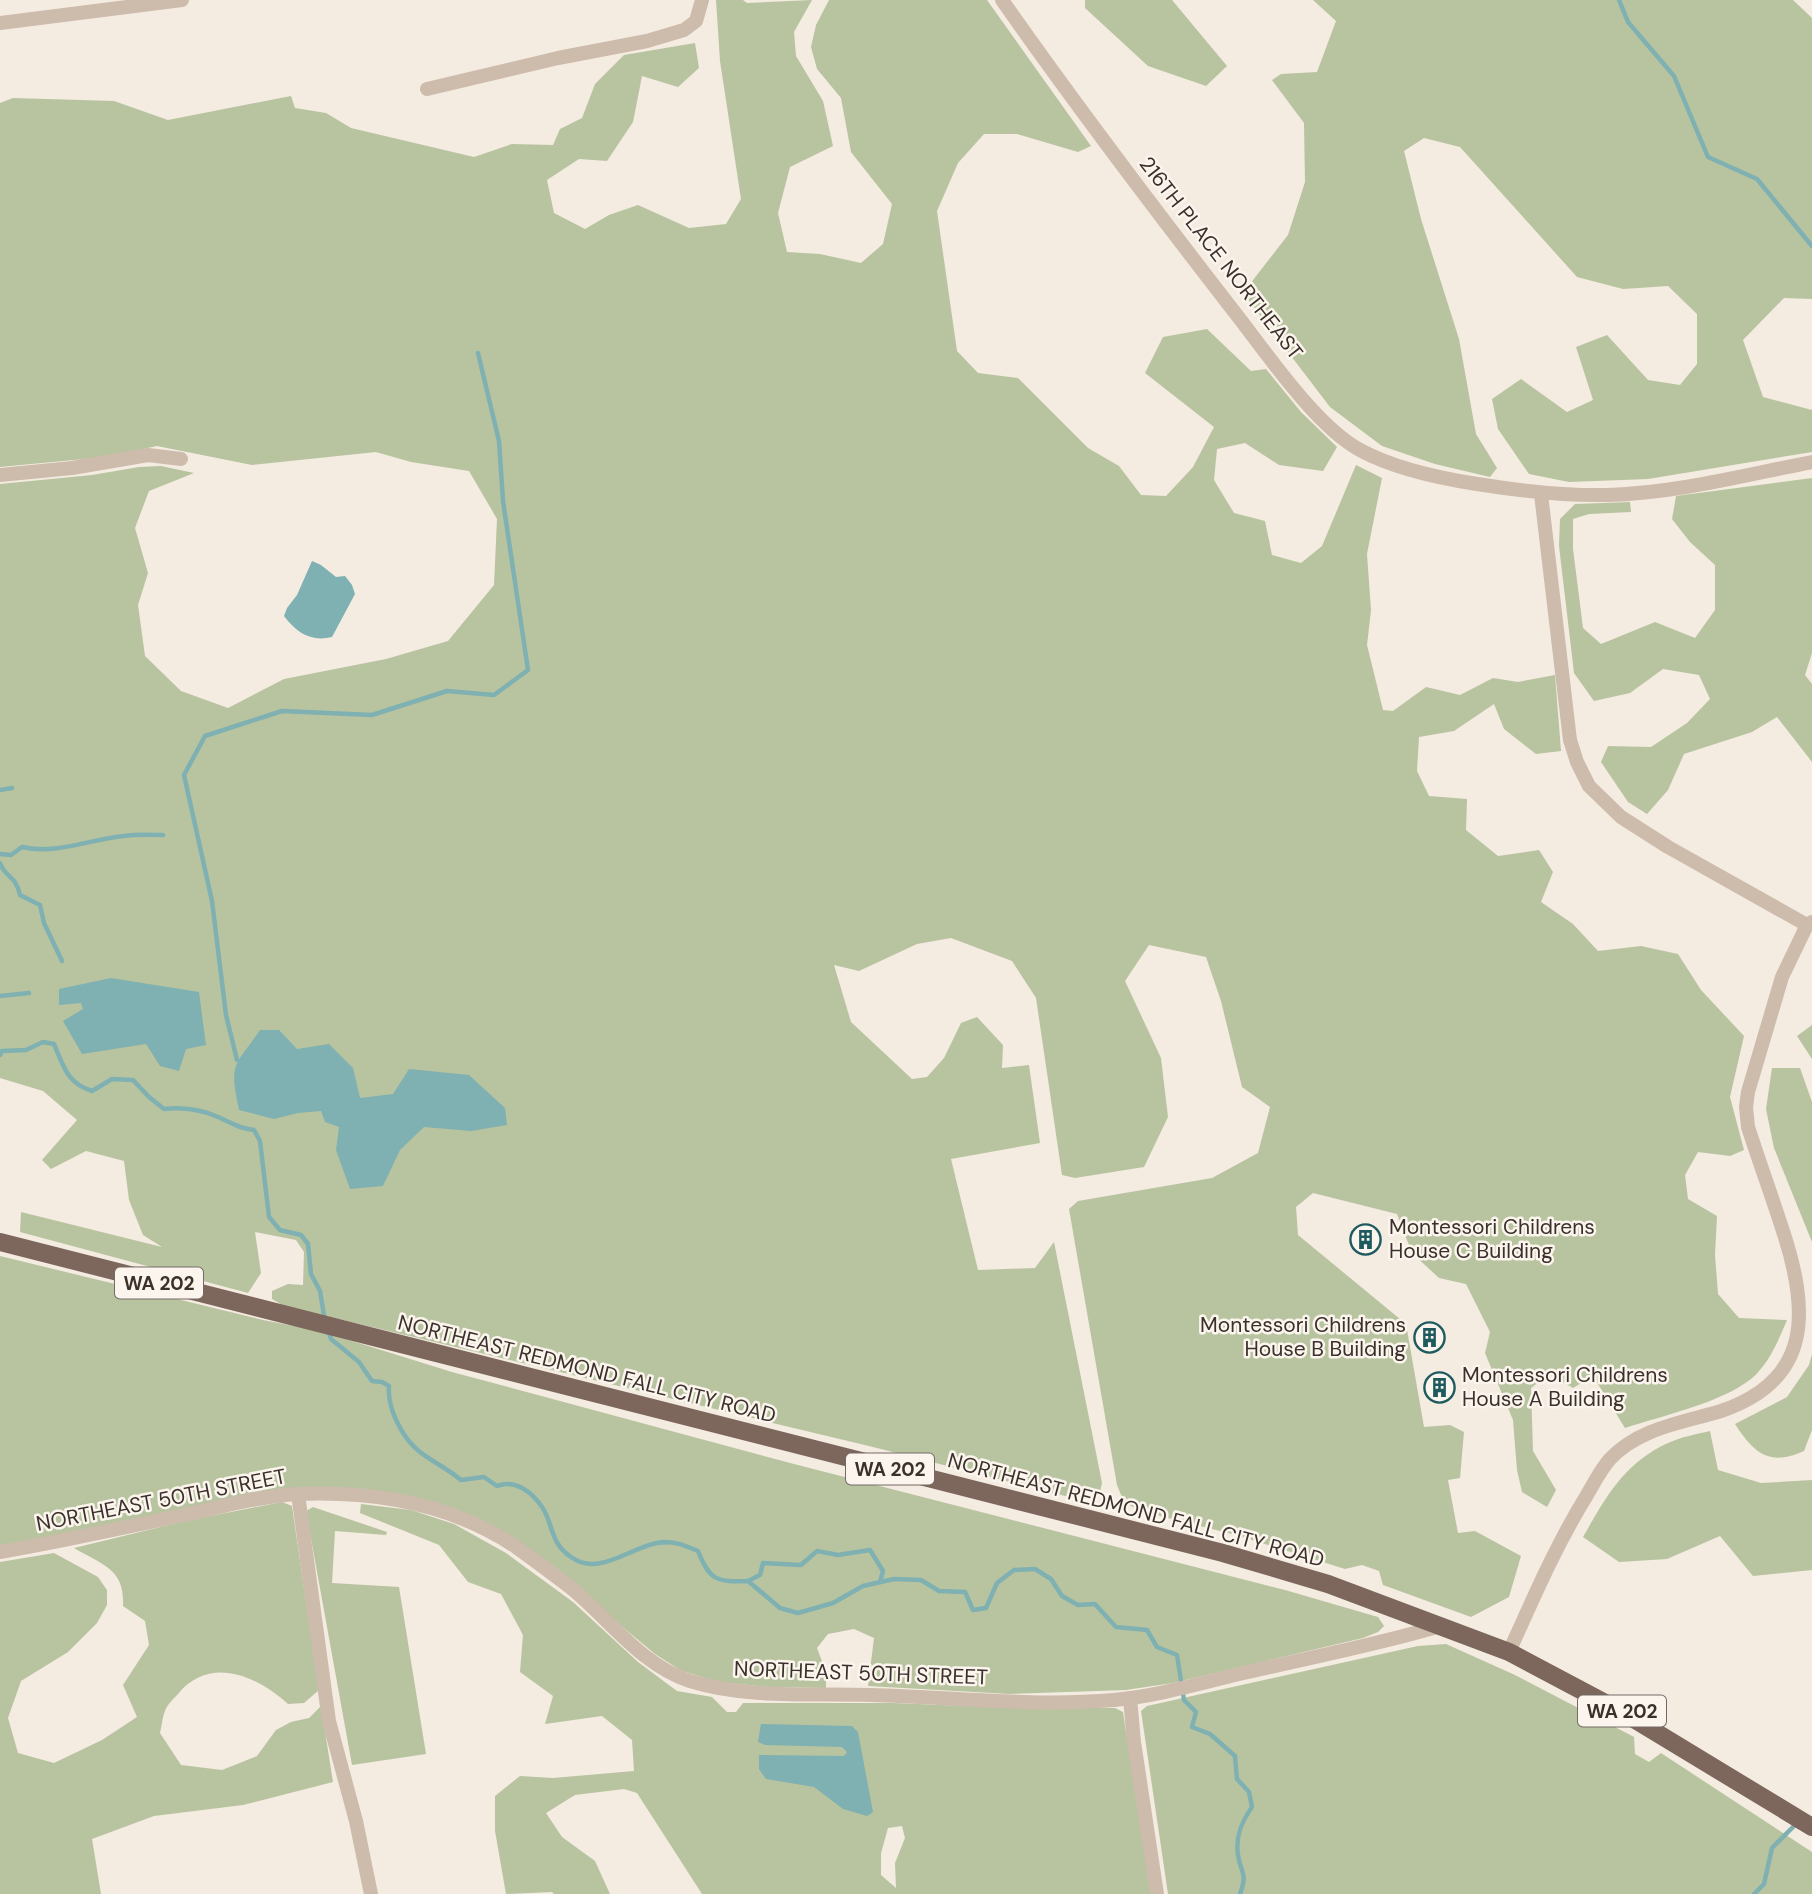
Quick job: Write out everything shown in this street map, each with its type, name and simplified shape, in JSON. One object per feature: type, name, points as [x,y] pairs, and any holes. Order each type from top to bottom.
[{"type":"main road","name":"NORTHEAST REDMOND FALL CITY ROAD","points":[[0,1242],[1223,1553],[1328,1584],[1509,1652],[1624,1713],[1812,1827]]},
{"type":"street","points":[[0,23],[182,0]]},
{"type":"street","points":[[427,89],[558,58],[647,41],[684,30],[696,21],[702,0]]},
{"type":"street","name":"216TH PLACE NORTHEAST","points":[[1002,0],[1177,238],[1300,395],[1331,430],[1359,450],[1391,464],[1455,481],[1541,494],[1610,495],[1657,491],[1812,462]]},
{"type":"street","points":[[0,475],[72,468],[148,455],[181,459]]},
{"type":"street","points":[[1509,1652],[1554,1554],[1609,1460],[1633,1440],[1739,1406],[1767,1392],[1784,1375],[1797,1354],[1803,1334],[1804,1308],[1797,1273],[1748,1127],[1746,1108],[1748,1092],[1782,977],[1810,923],[1668,847],[1621,817],[1589,786],[1570,740],[1541,494]]},
{"type":"street","points":[[298,1494],[329,1721],[372,1894]]},
{"type":"street","name":"NORTHEAST 50TH STREET","points":[[0,1552],[256,1499],[298,1494],[407,1501],[443,1511],[484,1528],[517,1548],[572,1588],[619,1633],[659,1666],[686,1680],[718,1688],[775,1694],[1027,1702],[1082,1702],[1130,1698],[1385,1642],[1440,1626]]},
{"type":"street","points":[[1130,1698],[1133,1742],[1157,1894]]},
{"type":"green space","points":[[716,0],[743,0],[747,3],[812,0],[794,32],[796,56],[823,101],[833,146],[790,167],[778,213],[787,252],[820,254],[861,263],[883,244],[892,204],[851,152],[841,98],[817,69],[811,47],[816,25],[829,0],[987,0],[1091,146],[1078,152],[1017,134],[984,134],[958,163],[937,211],[957,351],[978,373],[1018,378],[1088,448],[1119,466],[1141,495],[1166,496],[1193,467],[1214,427],[1145,373],[1163,337],[1207,329],[1251,371],[1266,369],[1301,412],[1337,447],[1323,471],[1279,465],[1245,443],[1217,449],[1214,480],[1234,513],[1265,521],[1272,555],[1301,563],[1322,546],[1356,465],[1382,478],[1367,554],[1371,610],[1367,645],[1383,710],[1393,711],[1426,687],[1460,695],[1493,678],[1518,682],[1555,675],[1561,751],[1536,754],[1504,729],[1494,704],[1454,731],[1419,737],[1417,771],[1429,796],[1467,799],[1466,830],[1498,856],[1539,850],[1553,872],[1541,902],[1573,924],[1598,951],[1641,946],[1678,954],[1701,990],[1744,1036],[1730,1097],[1744,1150],[1730,1156],[1698,1152],[1685,1175],[1688,1199],[1717,1216],[1715,1255],[1718,1294],[1739,1318],[1787,1320],[1763,1366],[1738,1388],[1707,1402],[1625,1428],[1593,1376],[1573,1388],[1549,1374],[1531,1388],[1533,1451],[1556,1490],[1547,1507],[1522,1492],[1517,1470],[1513,1420],[1485,1353],[1490,1332],[1466,1284],[1439,1278],[1412,1253],[1397,1214],[1313,1193],[1296,1207],[1298,1235],[1406,1324],[1424,1427],[1450,1425],[1464,1432],[1460,1478],[1448,1480],[1458,1533],[1475,1531],[1521,1556],[1509,1597],[1471,1617],[1383,1585],[1379,1571],[1362,1565],[1345,1569],[1236,1535],[1140,1511],[1124,1502],[1117,1485],[1069,1209],[1078,1201],[1212,1178],[1258,1153],[1270,1107],[1242,1087],[1221,1001],[1206,957],[1149,945],[1125,981],[1161,1058],[1168,1117],[1144,1167],[1075,1178],[1062,1175],[1036,998],[1012,961],[951,938],[917,944],[859,971],[834,965],[851,1022],[912,1079],[927,1077],[944,1058],[961,1023],[977,1017],[1003,1045],[1002,1068],[1029,1065],[1040,1143],[951,1159],[978,1270],[1035,1268],[1054,1242],[1102,1483],[1099,1496],[1081,1500],[869,1446],[284,1306],[272,1299],[272,1291],[288,1284],[303,1285],[304,1252],[296,1240],[255,1232],[261,1273],[248,1293],[20,1232],[21,1212],[162,1247],[143,1235],[129,1200],[124,1161],[86,1151],[51,1169],[42,1160],[77,1120],[43,1091],[0,1078],[0,484],[92,475],[139,467],[161,466],[194,473],[149,491],[135,528],[148,573],[138,605],[145,656],[181,691],[228,708],[284,679],[386,659],[448,641],[494,585],[497,519],[469,471],[411,462],[376,452],[252,465],[157,446],[105,457],[0,467],[0,103],[13,98],[114,101],[168,120],[291,96],[295,108],[326,113],[351,128],[474,157],[512,144],[553,145],[560,129],[582,118],[595,84],[624,55],[695,43],[699,68],[678,87],[642,76],[633,122],[607,161],[579,159],[547,180],[554,213],[585,229],[609,215],[638,205],[689,228],[726,224],[741,199],[720,61]]},
{"type":"green space","points":[[1085,0],[1172,0],[1227,66],[1206,86],[1148,66],[1085,8]]},
{"type":"green space","points":[[1313,0],[1793,0],[1812,18],[1812,299],[1784,298],[1743,340],[1763,397],[1812,410],[1812,452],[1648,479],[1569,482],[1529,474],[1498,429],[1492,399],[1521,379],[1567,412],[1593,400],[1576,347],[1607,335],[1648,380],[1680,385],[1697,364],[1697,314],[1668,286],[1623,289],[1577,277],[1460,147],[1424,138],[1404,151],[1421,219],[1459,339],[1476,434],[1497,468],[1490,477],[1435,464],[1382,446],[1330,407],[1243,293],[1288,235],[1305,182],[1304,123],[1272,80],[1281,74],[1317,72],[1336,21]]},
{"type":"green space","points":[[1812,478],[1812,653],[1805,675],[1812,684],[1812,762],[1777,717],[1752,732],[1684,754],[1668,790],[1647,814],[1628,802],[1601,762],[1608,746],[1651,747],[1687,723],[1710,699],[1699,675],[1663,669],[1630,693],[1594,701],[1574,673],[1559,546],[1560,519],[1575,504],[1630,502],[1631,512],[1589,514],[1573,519],[1573,549],[1583,628],[1601,644],[1655,622],[1695,638],[1715,610],[1715,565],[1690,542],[1672,519],[1676,496]]},
{"type":"green space","points":[[1812,1025],[1812,1059],[1797,1036]]},
{"type":"green space","points":[[1772,1068],[1800,1068],[1812,1102],[1812,1242],[1774,1148],[1766,1109]]},
{"type":"green space","points":[[0,1256],[263,1320],[320,1331],[452,1372],[794,1464],[1285,1590],[1378,1617],[1384,1626],[1378,1632],[1363,1638],[1173,1683],[1126,1690],[1009,1694],[868,1686],[874,1638],[854,1629],[828,1634],[817,1648],[826,1672],[826,1688],[768,1687],[717,1682],[680,1670],[655,1654],[578,1590],[496,1529],[360,1490],[303,1487],[258,1492],[95,1529],[0,1546]]},
{"type":"green space","points":[[1812,1354],[1812,1430],[1804,1451],[1781,1458],[1756,1450],[1735,1424],[1787,1397],[1809,1365]]},
{"type":"green space","points":[[1710,1431],[1718,1470],[1761,1483],[1812,1480],[1812,1570],[1753,1576],[1720,1536],[1667,1559],[1619,1562],[1583,1537],[1608,1495],[1639,1460],[1673,1441]]},
{"type":"green space","points":[[282,1502],[292,1506],[319,1690],[304,1703],[288,1704],[248,1678],[219,1673],[204,1675],[191,1682],[169,1704],[160,1733],[181,1765],[222,1770],[257,1756],[276,1730],[291,1722],[309,1718],[321,1706],[333,1782],[243,1805],[154,1816],[92,1839],[101,1894],[0,1894],[0,1562],[54,1553],[98,1577],[107,1590],[107,1605],[97,1623],[68,1652],[21,1681],[8,1718],[18,1753],[54,1763],[102,1740],[137,1717],[123,1685],[149,1645],[145,1621],[123,1606],[123,1593],[116,1575],[74,1548],[185,1521]]},
{"type":"green space","points":[[361,1504],[411,1510],[454,1524],[506,1553],[573,1602],[638,1662],[677,1691],[712,1697],[727,1712],[736,1712],[743,1703],[1115,1708],[1123,1712],[1151,1894],[702,1894],[637,1793],[624,1789],[575,1795],[546,1813],[562,1837],[595,1861],[610,1894],[506,1894],[495,1831],[495,1796],[520,1776],[553,1778],[634,1771],[632,1740],[602,1716],[545,1724],[553,1696],[520,1672],[523,1635],[501,1594],[468,1582],[439,1545],[360,1513]],"holes":[[[902,1826],[905,1838],[895,1863],[896,1888],[881,1875],[881,1853],[888,1828]]]},
{"type":"green space","points":[[313,1507],[387,1532],[386,1535],[335,1531],[332,1583],[399,1587],[426,1754],[352,1765],[306,1511]]},
{"type":"green space","points":[[1446,1644],[1515,1675],[1634,1737],[1635,1754],[1649,1762],[1661,1753],[1812,1852],[1812,1894],[1168,1894],[1141,1711],[1147,1706],[1418,1646]]},
{"type":"water","points":[[312,561],[336,577],[345,576],[355,594],[332,637],[317,638],[305,635],[284,616]]},
{"type":"water","points":[[111,978],[199,992],[206,1045],[186,1049],[179,1071],[160,1066],[146,1044],[82,1054],[63,1021],[83,1009],[81,1003],[59,1005],[59,989]]},
{"type":"water","points":[[260,1030],[279,1030],[297,1049],[329,1044],[353,1068],[360,1098],[393,1094],[409,1069],[469,1075],[505,1108],[507,1125],[471,1131],[424,1127],[400,1150],[383,1186],[350,1189],[336,1150],[339,1127],[325,1122],[321,1111],[274,1119],[239,1110],[234,1083],[236,1066]]},
{"type":"water","points":[[761,1724],[852,1726],[858,1732],[873,1812],[867,1816],[843,1809],[814,1787],[766,1779],[759,1769],[759,1755],[844,1756],[847,1752],[842,1747],[765,1745],[758,1742]]},
{"type":"waterway","points":[[1619,0],[1628,22],[1674,76],[1708,157],[1757,179],[1812,246]]},
{"type":"waterway","points":[[237,1060],[226,1015],[212,901],[184,775],[205,736],[282,711],[372,715],[447,691],[494,695],[528,670],[503,501],[499,441],[478,353]]},
{"type":"waterway","points":[[0,790],[12,788]]},
{"type":"waterway","points":[[0,854],[11,855],[22,847],[60,848],[129,835],[163,835]]},
{"type":"waterway","points":[[0,863],[16,884],[20,895],[40,905],[44,923],[62,961]]},
{"type":"waterway","points":[[0,996],[29,993]]},
{"type":"waterway","points":[[0,1055],[2,1051],[26,1050],[43,1042],[54,1044],[67,1073],[84,1088],[92,1091],[112,1079],[133,1080],[164,1109],[201,1111],[254,1130],[260,1141],[269,1217],[280,1230],[301,1235],[308,1244],[311,1274],[320,1291],[325,1321]]},
{"type":"waterway","points":[[328,1329],[331,1339],[359,1362],[372,1381],[389,1386],[393,1413],[413,1446],[461,1480],[484,1477],[497,1486],[510,1484],[523,1488],[546,1513],[559,1545],[571,1557],[581,1562],[603,1563],[657,1543],[678,1544],[698,1551],[716,1578],[748,1581],[780,1608],[798,1613],[833,1603],[863,1586],[894,1579],[921,1580],[939,1591],[965,1592],[973,1610],[986,1608],[997,1583],[1014,1570],[1035,1569],[1051,1579],[1062,1596],[1078,1605],[1095,1604],[1116,1627],[1147,1630],[1157,1647],[1177,1655],[1184,1700],[1196,1712],[1192,1727],[1210,1734],[1235,1756],[1237,1779],[1249,1792],[1252,1807],[1238,1835],[1238,1855],[1244,1877],[1240,1894]]},
{"type":"waterway","points":[[748,1581],[760,1575],[763,1563],[801,1565],[817,1551],[838,1555],[870,1550],[883,1571],[880,1582]]},
{"type":"waterway","points":[[1754,1894],[1764,1884],[1772,1848],[1798,1822]]},
{"type":"place","name":"Montessori Childrens House C Building","points":[[1366,1239]]},
{"type":"place","name":"Montessori Childrens House B Building","points":[[1429,1337]]},
{"type":"place","name":"Montessori Childrens House A Building","points":[[1439,1387]]}]
